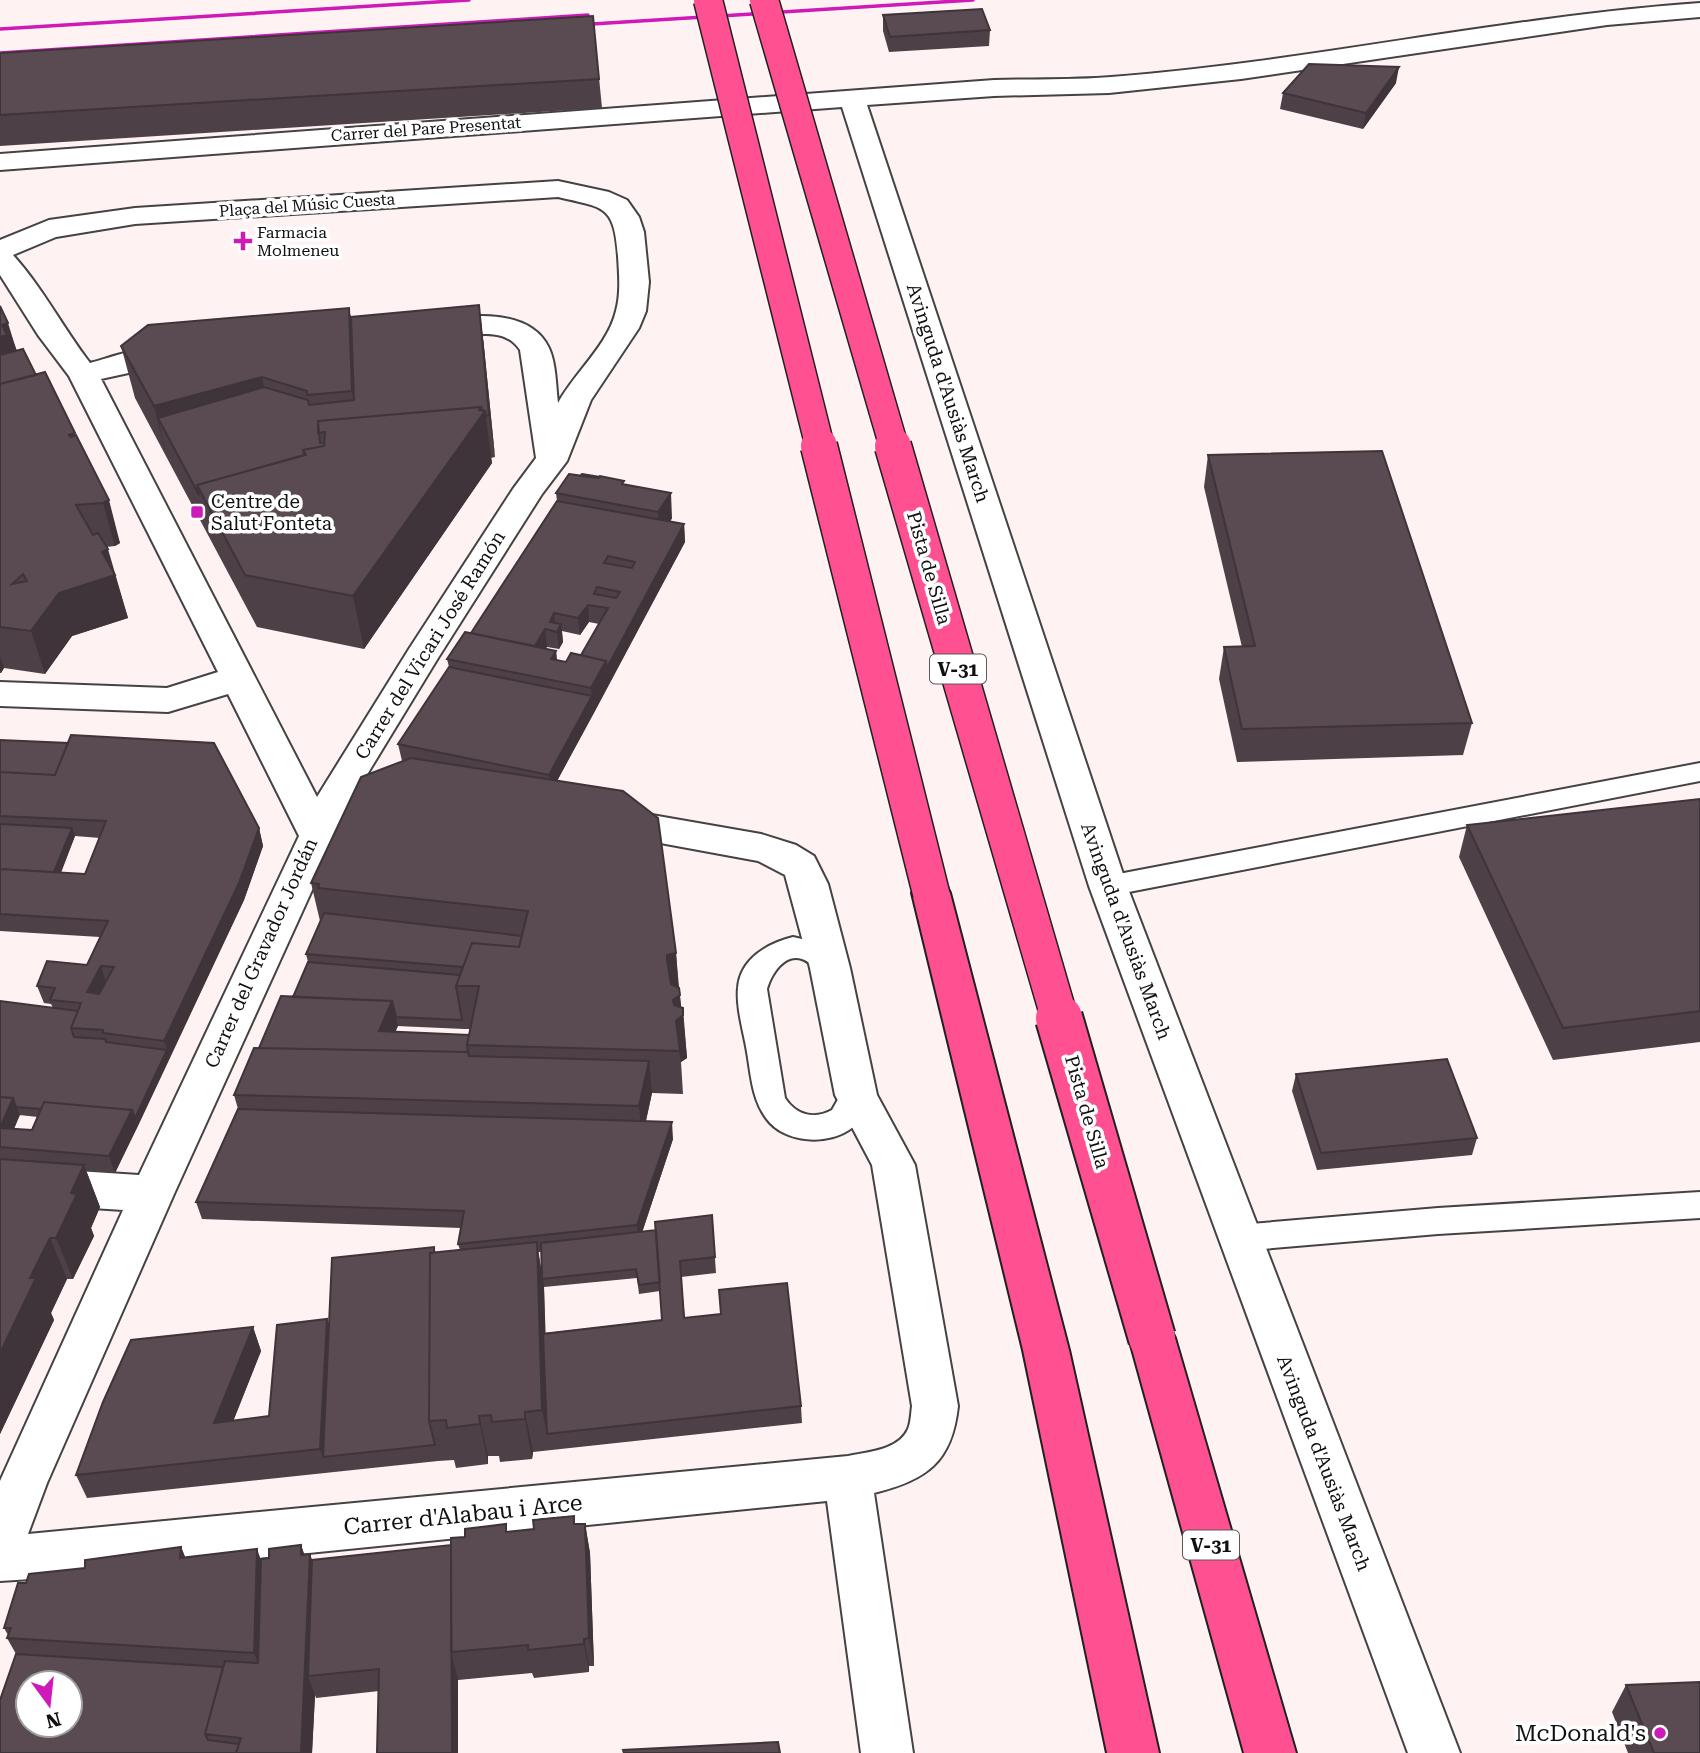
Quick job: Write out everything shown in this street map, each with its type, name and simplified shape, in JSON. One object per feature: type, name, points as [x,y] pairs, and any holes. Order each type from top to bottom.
[{"type":"highway","points":[[708,0],[1046,1350],[1133,1753]]},
{"type":"highway","name":"Pista de Silla","points":[[764,0],[1270,1753]]},
{"type":"street","name":"Carrer del Pare Presentat","points":[[0,162],[852,97],[994,88],[1109,85],[1241,71],[1607,17],[1700,10]]},
{"type":"street","name":"Avinguda d'Ausiàs March","points":[[852,97],[1108,886],[1238,1238],[1434,1753]]},
{"type":"street","name":"Plaça del Músic Cuesta","points":[[0,250],[49,229],[135,216],[558,189],[582,192],[617,206]]},
{"type":"street","name":"Carrer del Vicari José Ramón","points":[[318,835],[349,774],[421,657],[529,489],[551,461],[575,400],[624,328],[631,311],[634,282],[629,232],[625,217],[617,206]]},
{"type":"street","points":[[0,257],[20,280],[53,335],[83,374],[126,362],[201,352]]},
{"type":"street","points":[[402,334],[493,326],[512,329],[526,336],[535,350],[551,461]]},
{"type":"street","name":"Carrer del Gravador Jordán","points":[[0,1544],[12,1482],[152,1194],[318,835],[83,374]]},
{"type":"street","points":[[0,694],[168,701],[239,678]]},
{"type":"street","points":[[349,774],[391,782]]},
{"type":"street","points":[[569,813],[761,848],[783,855],[800,866],[809,884],[830,968],[856,1096]]},
{"type":"street","name":"Carrer d'Alabau i Arce","points":[[0,1558],[92,1552],[848,1477],[899,1464],[921,1450],[931,1433],[935,1406],[893,1165],[856,1096]]},
{"type":"street","points":[[0,1184],[152,1194]]},
{"type":"street","points":[[848,1477],[887,1753]]},
{"type":"lane","points":[[1108,886],[1700,772]]},
{"type":"lane","points":[[830,968],[815,953],[799,948],[778,951],[755,976],[752,989],[770,1098],[778,1112],[797,1126],[819,1128],[837,1122],[850,1111],[856,1096]]},
{"type":"lane","points":[[1238,1238],[1438,1221],[1700,1205]]},
{"type":"building","points":[[982,9],[990,30],[890,37],[883,15]]},
{"type":"building","points":[[593,16],[599,79],[0,115],[0,53]]},
{"type":"building","points":[[1309,64],[1399,67],[1366,113],[1283,93]]},
{"type":"building","points":[[479,305],[489,415],[486,416],[481,407],[318,421],[320,443],[324,442],[324,446],[303,450],[304,455],[197,485],[199,495],[158,418],[264,387],[308,400],[309,405],[354,400],[351,317]]},
{"type":"building","points":[[0,306],[8,323],[2,325],[7,335],[0,337]]},
{"type":"building","points":[[349,308],[352,391],[307,395],[307,391],[262,377],[154,406],[121,346],[148,325]]},
{"type":"building","points":[[23,349],[36,375],[0,384],[0,355]]},
{"type":"building","points":[[45,372],[75,433],[69,435],[76,435],[109,500],[76,505],[93,535],[98,533],[108,549],[102,552],[115,575],[59,593],[31,631],[0,627],[0,384]],"holes":[[[23,574],[27,581],[12,584]]]},
{"type":"building","points":[[481,407],[479,410],[485,411],[353,596],[245,575],[197,485],[306,455],[303,450],[324,446],[325,432],[318,433],[318,421]]},
{"type":"building","points":[[1382,451],[1472,723],[1242,729],[1224,647],[1255,646],[1208,455]]},
{"type":"building","points":[[569,474],[598,478],[600,476],[624,481],[622,484],[671,493],[658,512],[556,493]]},
{"type":"building","points":[[557,501],[684,524],[607,668],[606,661],[581,655],[608,608],[588,605],[578,618],[554,613],[550,622],[561,624],[557,632],[545,629],[535,646],[471,633]],"holes":[[[608,556],[635,562],[632,568],[604,563]],[[597,587],[620,592],[616,598],[594,594]]]},
{"type":"building","points":[[465,632],[556,651],[551,659],[566,662],[571,653],[606,661],[591,688],[447,659]]},
{"type":"building","points":[[449,667],[592,696],[549,775],[398,744]]},
{"type":"building","points":[[71,735],[214,743],[259,828],[239,883],[164,1041],[103,1033],[103,1030],[71,1028],[81,1003],[50,1000],[55,988],[37,986],[47,961],[87,965],[108,921],[0,914],[0,869],[85,874],[106,821],[0,816],[0,772],[55,775]],"holes":[[[101,966],[114,967],[99,994],[87,992]]]},
{"type":"building","points":[[0,740],[68,743],[55,775],[0,772]]},
{"type":"building","points":[[411,758],[623,791],[658,818],[676,953],[667,955],[667,960],[671,984],[679,988],[680,995],[673,1000],[674,1005],[683,1008],[683,1015],[676,1021],[680,1051],[467,1045],[479,986],[456,986],[472,943],[519,947],[528,911],[318,888],[319,884],[311,883],[361,777]]},
{"type":"building","points":[[1700,799],[1700,1011],[1563,1028],[1467,825]]},
{"type":"building","points":[[0,824],[72,828],[54,872],[0,869]]},
{"type":"building","points":[[324,913],[522,936],[519,947],[472,943],[463,967],[306,954]]},
{"type":"building","points":[[308,962],[460,975],[456,986],[462,1020],[396,1017],[392,1001],[293,997]]},
{"type":"building","points":[[281,996],[392,1001],[379,1031],[469,1035],[468,1052],[259,1048]]},
{"type":"building","points":[[0,1001],[78,1011],[71,1028],[74,1037],[105,1039],[106,1042],[167,1050],[135,1118],[132,1110],[44,1102],[41,1109],[16,1107],[13,1098],[0,1097]]},
{"type":"building","points":[[254,1048],[468,1052],[469,1056],[649,1061],[639,1106],[234,1095]]},
{"type":"building","points":[[1447,1059],[1477,1138],[1321,1153],[1296,1074]]},
{"type":"building","points":[[0,1097],[13,1098],[0,1128]]},
{"type":"building","points":[[44,1102],[132,1110],[109,1156],[0,1147],[0,1128],[32,1130]]},
{"type":"building","points":[[238,1109],[672,1122],[637,1225],[458,1244],[464,1211],[196,1202]]},
{"type":"building","points":[[0,1159],[84,1165],[71,1193],[77,1194],[56,1238],[50,1238],[30,1278],[36,1278],[0,1353]]},
{"type":"building","points":[[712,1215],[715,1257],[680,1261],[684,1318],[721,1314],[719,1290],[787,1283],[801,1406],[547,1434],[543,1334],[662,1320],[655,1222]]},
{"type":"building","points":[[656,1230],[660,1282],[639,1285],[636,1269],[542,1279],[541,1243]]},
{"type":"building","points":[[537,1242],[542,1410],[525,1412],[525,1419],[492,1422],[491,1415],[479,1416],[480,1424],[447,1428],[446,1420],[429,1421],[430,1253]]},
{"type":"building","points":[[434,1247],[434,1253],[430,1253],[429,1421],[435,1445],[323,1457],[332,1258]]},
{"type":"building","points":[[327,1319],[320,1449],[76,1475],[103,1402],[131,1340],[253,1327],[214,1423],[269,1416],[277,1325]]},
{"type":"building","points":[[574,1516],[574,1524],[585,1524],[589,1638],[584,1639],[584,1644],[528,1650],[528,1645],[451,1652],[451,1538],[465,1537],[465,1529],[506,1524],[506,1532],[534,1529],[533,1520]]},
{"type":"building","points":[[301,1545],[301,1555],[310,1554],[301,1753],[236,1753],[241,1738],[205,1734],[225,1661],[258,1663],[261,1559],[269,1558],[269,1549]]},
{"type":"building","points":[[451,1545],[452,1753],[377,1753],[379,1669],[308,1676],[312,1560]]},
{"type":"building","points":[[181,1547],[180,1558],[257,1549],[254,1653],[7,1638],[11,1628],[4,1628],[18,1583],[26,1583],[29,1574],[85,1568],[85,1560]]},
{"type":"building","points":[[16,1654],[223,1667],[205,1734],[208,1740],[239,1744],[236,1753],[0,1753],[0,1700]]},
{"type":"building","points":[[1700,1682],[1700,1753],[1654,1753],[1626,1685]]},
{"type":"building","points":[[778,1742],[780,1753],[624,1753],[623,1750]]},
{"type":"railway","points":[[0,29],[469,0]]},
{"type":"railway","points":[[576,25],[973,0]]},
{"type":"railway","points":[[0,53],[588,15]]},
{"type":"place","name":"Farmacia Molmeneu","points":[[243,241]]},
{"type":"place","name":"Centre de Salut Fonteta","points":[[197,512]]},
{"type":"place","name":"McDonald's","points":[[1660,1733]]}]
